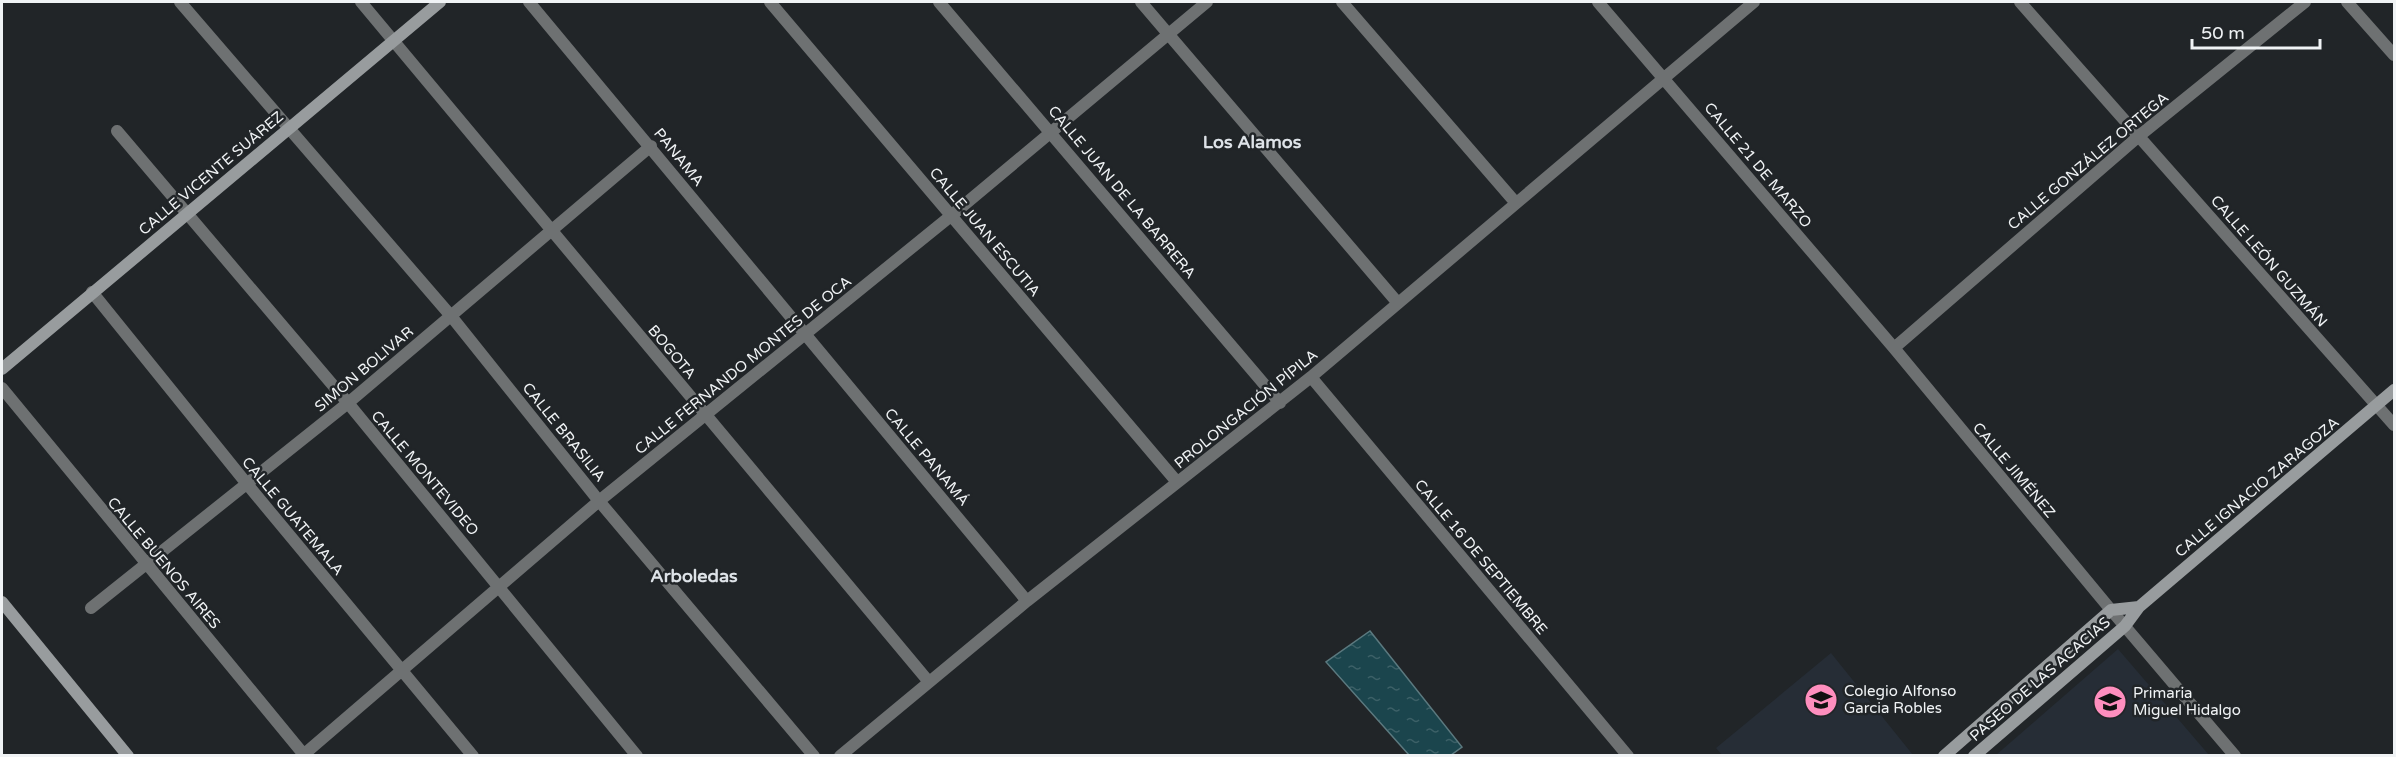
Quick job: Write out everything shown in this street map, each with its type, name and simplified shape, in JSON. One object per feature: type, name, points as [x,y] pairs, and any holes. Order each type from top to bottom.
[{"type":"street","name":"CALLE BRASILIA","points":[[180,2],[451,316],[599,501],[814,756]]},
{"type":"street","name":"BOGOTA","points":[[361,2],[929,682]]},
{"type":"street","name":"CALLE VICENTE SUÁREZ","points":[[2,369],[440,2]]},
{"type":"street","name":"PANAMA","points":[[529,2],[804,333]]},
{"type":"street","name":"CALLE JUAN ESCUTIA","points":[[770,2],[1177,482]]},
{"type":"street","name":"CALLE JUAN DE LA BARRERA","points":[[939,2],[1052,131],[1280,403]]},
{"type":"street","points":[[1141,2],[1397,302]]},
{"type":"street","name":"CALLE FERNANDO MONTES DE OCA","points":[[303,755],[401,668],[599,501],[952,215],[1207,2]]},
{"type":"street","points":[[1342,2],[1515,202]]},
{"type":"street","name":"CALLE 21 DE MARZO","points":[[1598,2],[1894,348]]},
{"type":"street","name":"PROLONGACIÓN PÍPILA","points":[[840,756],[1027,601],[1280,403],[1754,2]]},
{"type":"street","name":"CALLE LEÓN GUZMÁN","points":[[2020,2],[2394,425]]},
{"type":"street","name":"CALLE GONZÁLEZ ORTEGA","points":[[1894,348],[2139,136],[2305,2]]},
{"type":"street","points":[[2347,2],[2394,55]]},
{"type":"street","name":"CALLE MONTEVIDEO","points":[[117,131],[348,403],[636,756]]},
{"type":"street","name":"SIMON BOLIVAR","points":[[91,608],[348,403],[651,147]]},
{"type":"street","name":"CALLE GUATEMALA","points":[[92,292],[247,484],[473,756]]},
{"type":"street","name":"CALLE PANAMÁ","points":[[804,333],[1027,601]]},
{"type":"street","name":"CALLE JIMÉNEZ","points":[[1894,348],[2235,756]]},
{"type":"street","name":"CALLE 16 DE SEPTIEMBRE","points":[[1311,377],[1628,756]]},
{"type":"street","name":"CALLE BUENOS AIRES","points":[[2,388],[303,755]]},
{"type":"street","name":"CALLE IGNACIO ZARAGOZA","points":[[2125,626],[2139,607],[2394,390]]},
{"type":"street","points":[[2,602],[128,756]]},
{"type":"street","points":[[2111,610],[2139,607]]},
{"type":"street","name":"PASEO DE LAS ACACIAS","points":[[1944,756],[2111,610]]},
{"type":"street","name":"PASEO DE LAS ACACIAS","points":[[1974,756],[2125,626]]},
{"type":"shaded area","name":"Primaria Miguel Hidalgo","points":[[2118,649],[2209,755],[1996,755]]},
{"type":"shaded area","name":"Colegio Alfonso Garcia Robles","points":[[1831,653],[1913,755],[1722,755],[1716,748]]},
{"type":"water","points":[[1370,631],[1462,747],[1451,755],[1409,755],[1326,662]]},
{"type":"place","name":"Colegio Alfonso Garcia Robles","points":[[1821,700]]},
{"type":"place","name":"Primaria Miguel Hidalgo","points":[[2110,702]]},
{"type":"district","name":"Los Alamos","points":[[1252,142]]},
{"type":"district","name":"Arboledas","points":[[694,576]]}]
